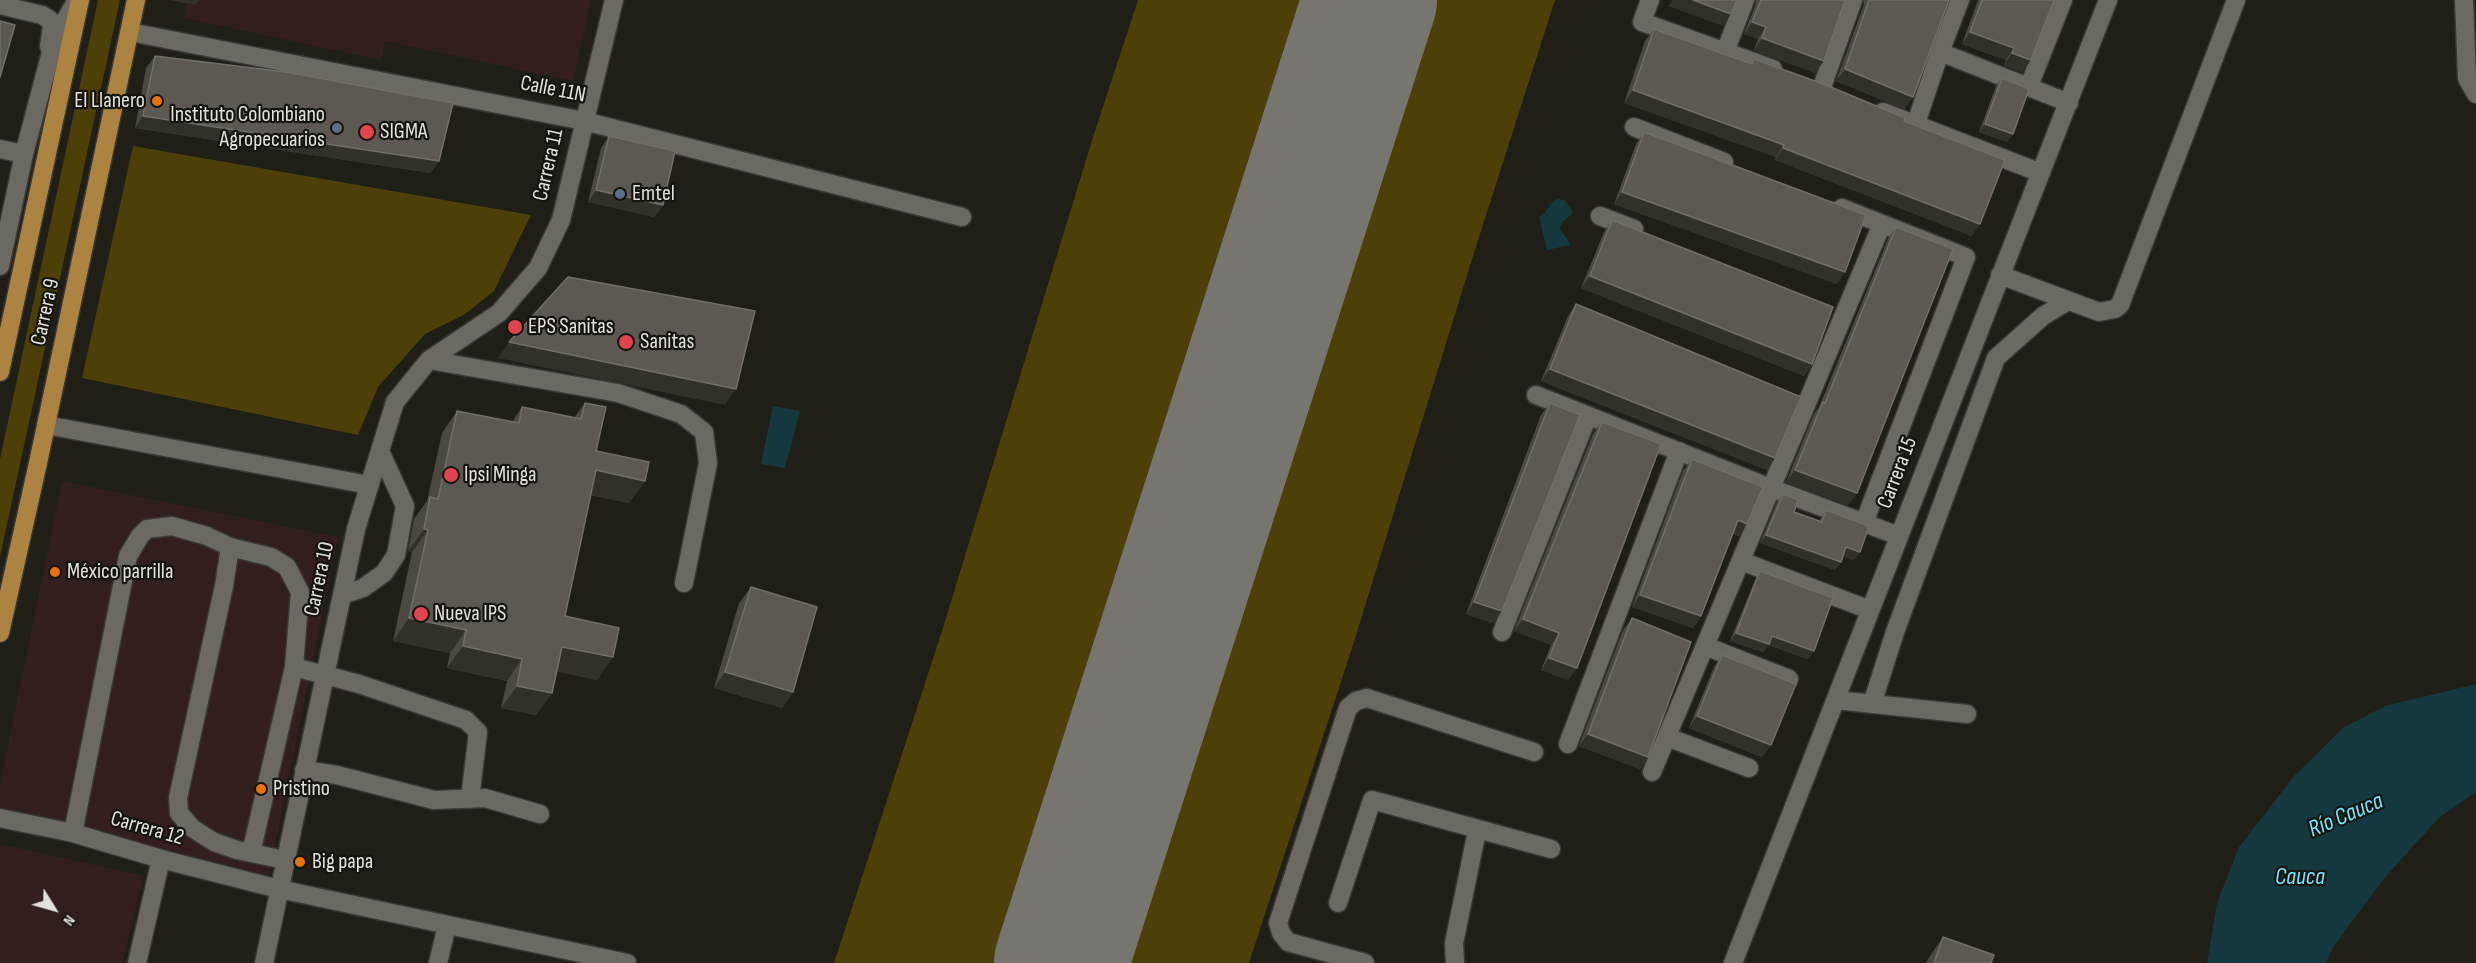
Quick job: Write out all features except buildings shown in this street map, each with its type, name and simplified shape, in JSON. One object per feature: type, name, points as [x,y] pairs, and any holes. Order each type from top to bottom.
[{"type":"main road","name":"Carrera 9","points":[[0,372],[79,0]]},
{"type":"main road","name":"Carrera 9","points":[[0,633],[136,0]]},
{"type":"street","points":[[0,266],[24,154],[50,56],[63,24],[79,0]]},
{"type":"street","name":"Carrera 11","points":[[538,268],[561,220],[614,0]]},
{"type":"street","points":[[1650,0],[1642,22],[1842,95]]},
{"type":"street","points":[[1725,52],[1745,0]]},
{"type":"street","points":[[1822,87],[1853,0]]},
{"type":"street","points":[[1915,126],[1960,0]]},
{"type":"street","points":[[2029,86],[2063,0]]},
{"type":"street","name":"Carrera 15","points":[[1733,963],[2108,0]]},
{"type":"street","points":[[2000,274],[2099,312],[2115,309],[2124,299],[2236,0]]},
{"type":"street","points":[[2464,0],[2467,78],[2476,94]]},
{"type":"street","points":[[0,5],[42,15],[50,20],[52,27],[40,90]]},
{"type":"street","name":"Calle 11N","points":[[130,32],[584,121],[962,218]]},
{"type":"street","points":[[1940,52],[2069,103]]},
{"type":"street","points":[[1863,104],[2041,173]]},
{"type":"street","points":[[1634,127],[1742,169]]},
{"type":"street","points":[[0,149],[24,154]]},
{"type":"street","points":[[1828,203],[1966,256],[1864,523]]},
{"type":"street","points":[[1600,216],[1656,238]]},
{"type":"street","points":[[1652,772],[1771,488],[1802,400],[1845,312],[1882,224]]},
{"type":"street","name":"Carrera 10","points":[[264,963],[356,529],[395,402],[429,360],[499,313],[538,268]]},
{"type":"street","points":[[1872,704],[1895,632],[1996,358],[2043,316],[2068,301]]},
{"type":"street","points":[[1823,304],[1845,312]]},
{"type":"street","points":[[429,360],[618,393],[681,414],[704,432],[708,463],[684,583]]},
{"type":"street","points":[[1536,394],[1771,488],[1899,536]]},
{"type":"street","points":[[1502,632],[1588,416]]},
{"type":"street","points":[[46,425],[369,485]]},
{"type":"street","points":[[342,595],[363,588],[384,573],[396,555],[405,506],[380,451]]},
{"type":"street","points":[[1568,744],[1679,452]]},
{"type":"street","points":[[73,833],[128,556],[140,536],[147,530],[172,526],[207,536],[230,547],[271,557],[287,567],[300,592],[294,667],[251,853]]},
{"type":"street","points":[[230,547],[178,798],[179,813],[192,828],[214,842],[285,860]]},
{"type":"street","points":[[1741,561],[1870,610]]},
{"type":"street","points":[[1705,646],[1789,680]]},
{"type":"street","points":[[294,667],[359,684],[466,720],[478,732],[470,799]]},
{"type":"street","points":[[1365,963],[1288,942],[1281,933],[1278,923],[1348,708],[1356,701],[1367,698],[1534,752]]},
{"type":"street","points":[[1836,700],[1967,714]]},
{"type":"street","points":[[1667,737],[1749,768]]},
{"type":"street","points":[[304,770],[434,800],[485,798],[540,814]]},
{"type":"street","points":[[1338,903],[1372,800],[1477,831],[1551,849]]},
{"type":"street","name":"Carrera 12","points":[[0,818],[73,833],[161,859],[279,889],[603,961],[627,963]]},
{"type":"street","points":[[1455,963],[1455,943],[1477,831]]},
{"type":"street","points":[[137,963],[161,859]]},
{"type":"street","points":[[438,963],[447,925]]},
{"type":"shaded area","points":[[98,0],[120,0],[0,557],[0,459]]},
{"type":"shaded area","points":[[169,0],[591,0],[573,81],[385,41],[381,60],[184,18],[187,4]]},
{"type":"shaded area","points":[[1138,0],[1306,0],[1003,963],[834,963],[942,631],[1094,134]]},
{"type":"shaded area","points":[[1420,0],[1555,0],[1353,645],[1249,963],[1113,963]]},
{"type":"shaded area","points":[[133,146],[531,215],[494,291],[464,315],[425,334],[378,387],[358,435],[82,378]]},
{"type":"shaded area","points":[[62,481],[338,537],[269,875],[0,807],[0,785]]},
{"type":"shaded area","points":[[0,844],[144,876],[122,963],[0,963]]},
{"type":"water","points":[[1564,200],[1572,210],[1571,215],[1561,223],[1560,229],[1571,245],[1547,250],[1539,217],[1553,201]]},
{"type":"water","points":[[773,406],[800,411],[785,468],[761,464]]},
{"type":"water","name":"Cauca","points":[[2476,684],[2476,792],[2439,818],[2386,876],[2333,947],[2326,963],[2207,963],[2217,903],[2239,847],[2295,775],[2343,728],[2385,706]]},
{"type":"runway","points":[[1061,963],[1370,0]]},
{"type":"place","name":"El Llanero","points":[[157,101]]},
{"type":"place","name":"Instituto Colombiano Agropecuarios","points":[[337,128]]},
{"type":"place","name":"SIGMA","points":[[367,132]]},
{"type":"place","name":"Emtel","points":[[620,194]]},
{"type":"place","name":"EPS Sanitas","points":[[515,327]]},
{"type":"place","name":"Sanitas","points":[[626,342]]},
{"type":"place","name":"Ipsi Minga","points":[[451,475]]},
{"type":"place","name":"México parrilla","points":[[55,572]]},
{"type":"place","name":"Nueva IPS","points":[[421,614]]},
{"type":"place","name":"Pristino","points":[[261,789]]},
{"type":"place","name":"Big papa","points":[[300,862]]},
{"type":"water label","name":"Río Cauca","points":[[2346,816]]}]
